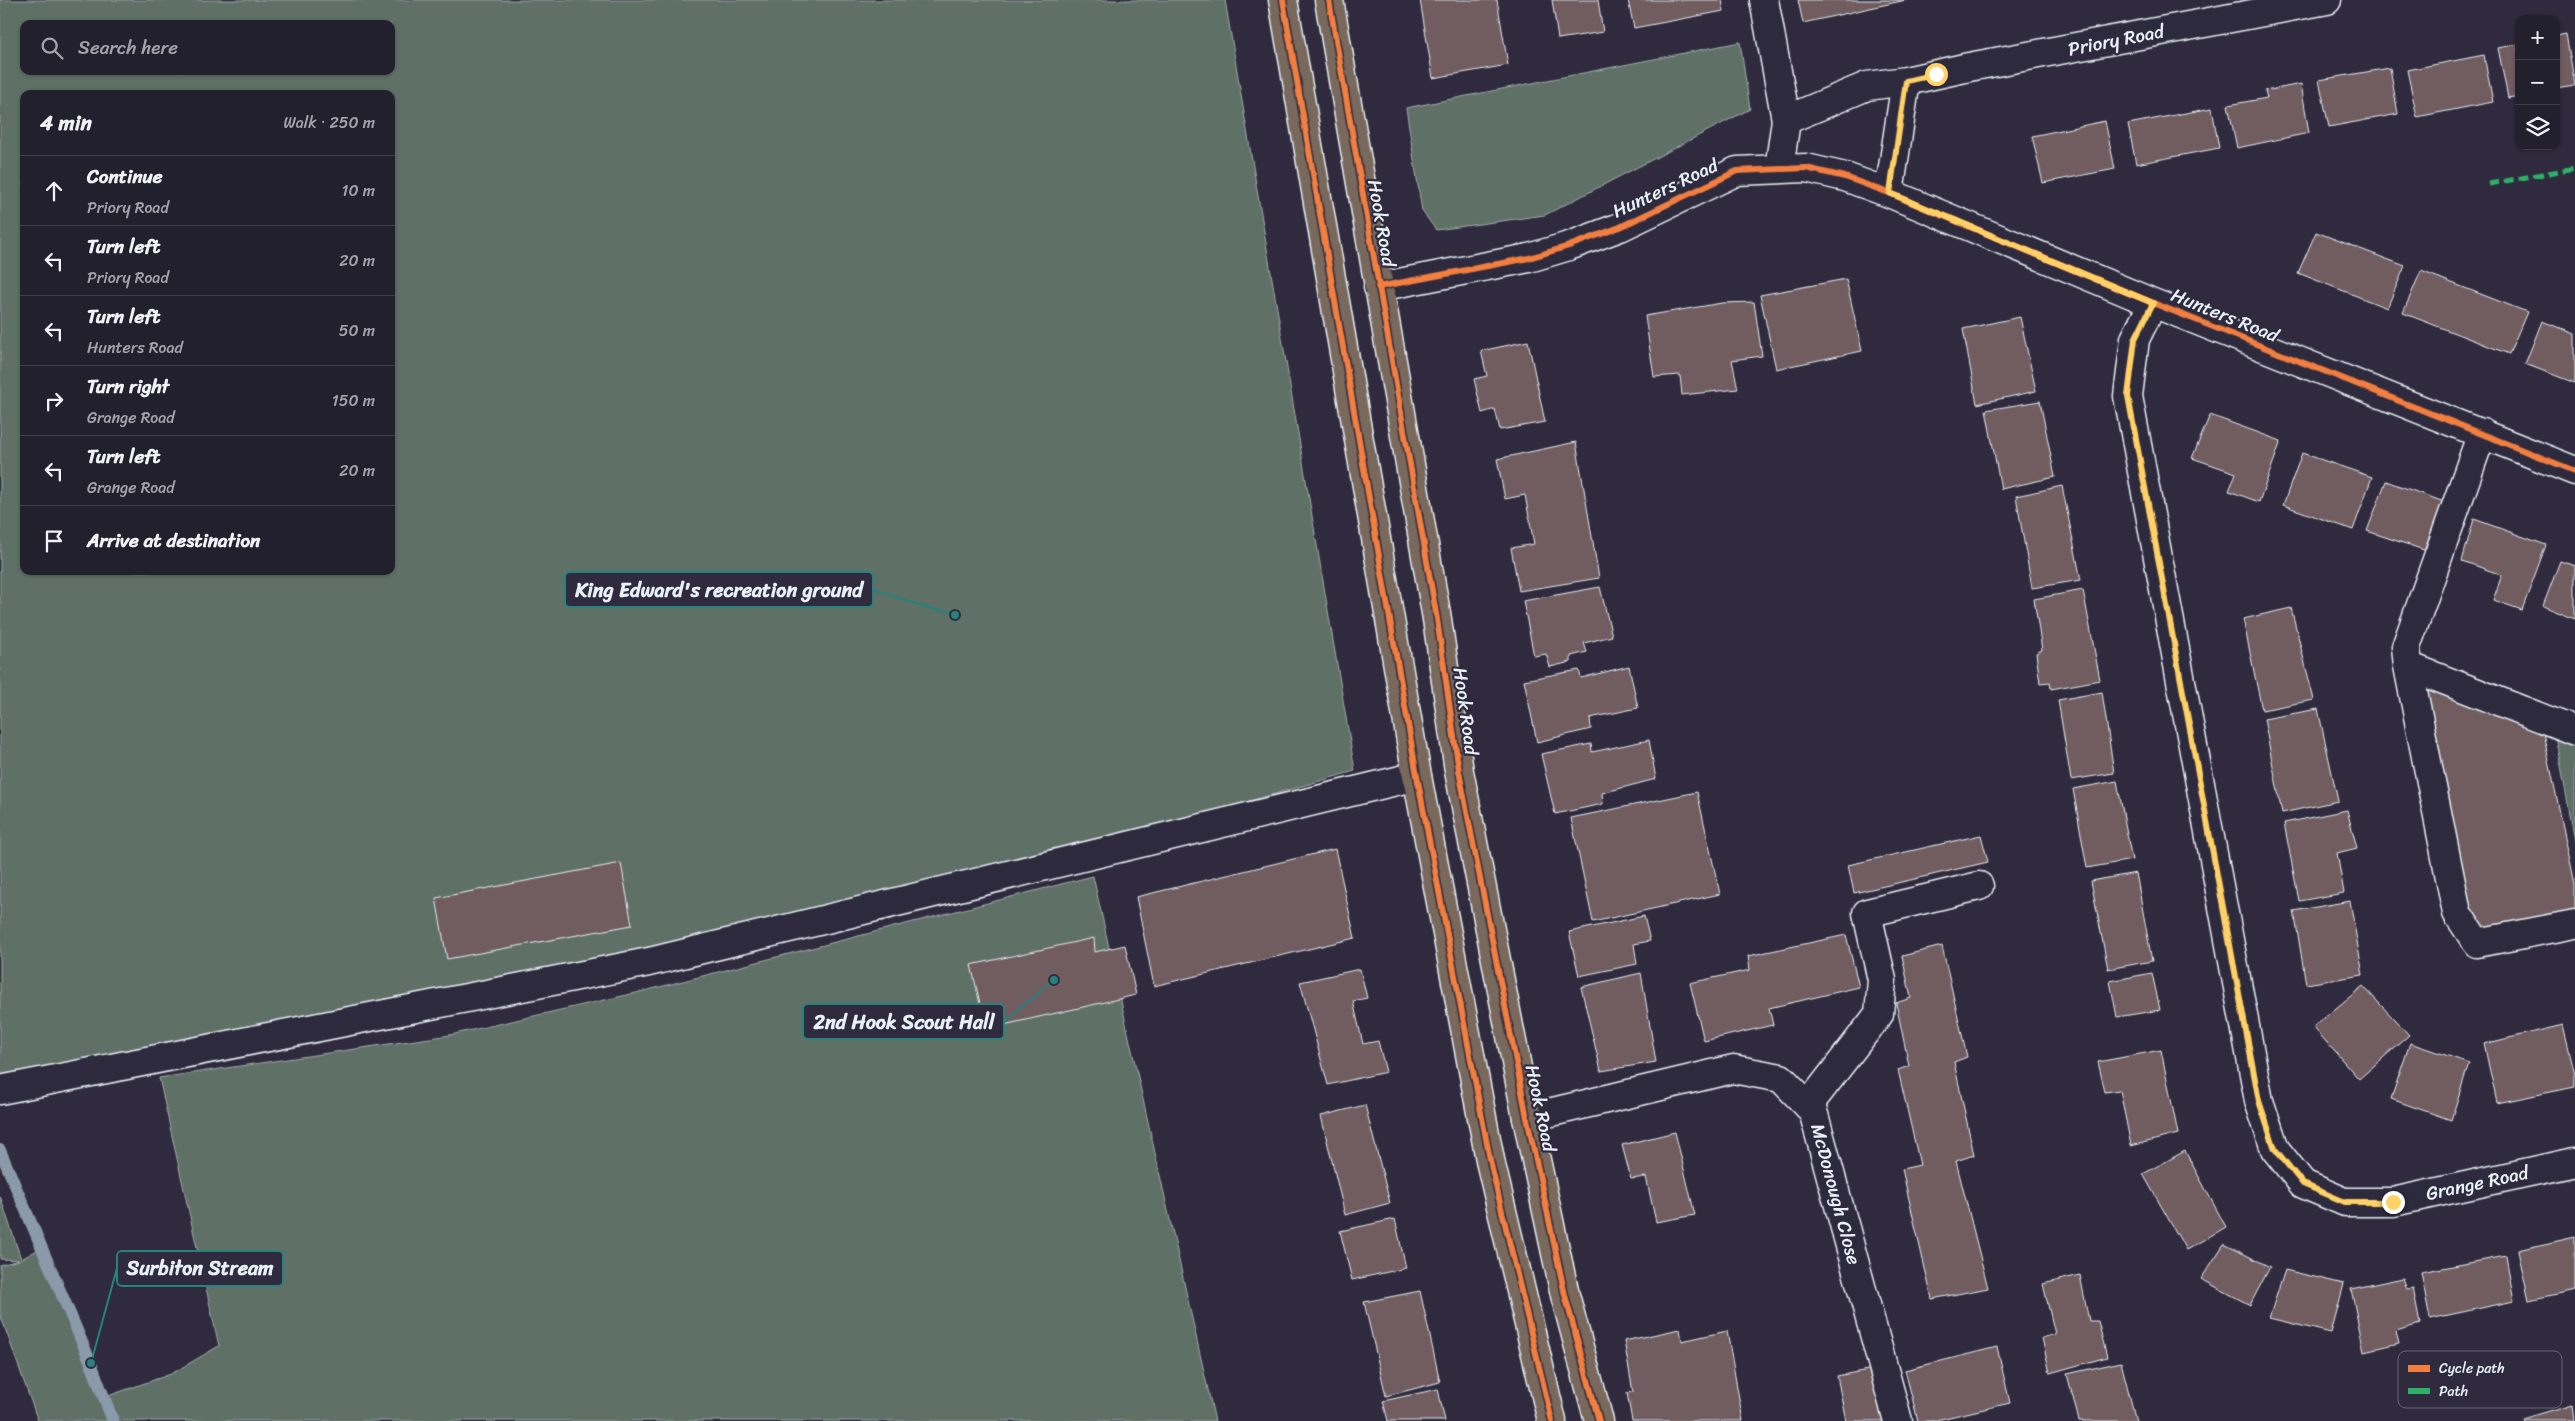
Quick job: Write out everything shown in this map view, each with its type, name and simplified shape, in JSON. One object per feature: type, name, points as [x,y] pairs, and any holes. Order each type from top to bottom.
[{"type":"highway","points":[[1282,0],[1417,776],[1491,1165],[1552,1421]]},
{"type":"highway","name":"Hook Road","points":[[1329,0],[1436,610],[1459,771],[1527,1118],[1565,1295],[1599,1421]]},
{"type":"street","points":[[1764,0],[1786,120],[1779,169]]},
{"type":"street","name":"Priory Road","points":[[1786,120],[1867,86],[1906,81],[1978,65],[2327,0]]},
{"type":"street","points":[[1890,193],[1906,81]]},
{"type":"street","name":"Hunters Road","points":[[1378,287],[1529,258],[1620,227],[1737,171],[1806,168],[1845,177],[1890,193],[2153,303],[2482,433],[2575,472]]},
{"type":"street","name":"Grange Road","points":[[2153,303],[2135,339],[2128,396],[2259,1101],[2275,1149],[2303,1184],[2345,1202],[2393,1202],[2575,1162]]},
{"type":"street","points":[[2482,433],[2406,647],[2408,666],[2457,914],[2477,943],[2575,924]]},
{"type":"street","points":[[2408,666],[2575,731]]},
{"type":"street","points":[[0,1090],[648,962],[1417,776]]},
{"type":"street","points":[[1808,1106],[1879,1014],[1882,980],[1867,913],[1979,886]]},
{"type":"street","name":"McDonough Close","points":[[1527,1118],[1733,1069],[1781,1078],[1813,1111],[1898,1421]]},
{"type":"green space","points":[[0,0],[1225,0],[1355,771],[1087,847],[654,946],[121,1051],[0,1080]]},
{"type":"green space","points":[[1740,42],[1750,109],[1545,215],[1436,230],[1422,211],[1406,108]]},
{"type":"green space","points":[[2555,736],[2575,744],[2575,840]]},
{"type":"green space","points":[[1093,876],[1215,1421],[38,1421],[0,1314],[0,1265],[19,1260],[0,1259],[0,1196],[21,1259],[41,1248],[105,1397],[171,1374],[219,1346],[159,1078],[450,1035],[640,992]]},
{"type":"building","points":[[1420,0],[1497,0],[1508,65],[1433,78]]},
{"type":"building","points":[[1552,0],[1598,0],[1603,32],[1558,39]]},
{"type":"building","points":[[1628,0],[1722,0],[1724,11],[1634,28]]},
{"type":"building","points":[[1798,0],[1906,0],[1803,23]]},
{"type":"building","points":[[2566,34],[2575,85],[2560,87],[2560,60],[2560,35]]},
{"type":"building","points":[[2515,45],[2515,97],[2508,98],[2498,48]]},
{"type":"building","points":[[2484,55],[2493,102],[2417,117],[2407,70]]},
{"type":"building","points":[[2390,68],[2398,114],[2329,127],[2319,80]]},
{"type":"building","points":[[2301,84],[2309,133],[2237,148],[2228,105],[2267,98],[2265,91]]},
{"type":"building","points":[[2212,108],[2219,148],[2136,164],[2128,124]]},
{"type":"building","points":[[2105,121],[2115,169],[2043,183],[2032,136]]},
{"type":"building","points":[[2316,232],[2405,266],[2387,308],[2298,273]]},
{"type":"building","points":[[2421,271],[2527,312],[2509,354],[2403,313]]},
{"type":"building","points":[[1846,279],[1862,351],[1776,369],[1760,295]]},
{"type":"building","points":[[1754,302],[1762,356],[1732,360],[1738,389],[1682,395],[1680,375],[1654,377],[1645,316],[1722,303]]},
{"type":"building","points":[[2020,317],[2036,391],[1977,404],[1963,329]]},
{"type":"building","points":[[2542,321],[2575,334],[2575,383],[2525,364]]},
{"type":"building","points":[[1528,341],[1545,422],[1500,430],[1495,409],[1482,413],[1474,379],[1487,376],[1481,351]]},
{"type":"building","points":[[2040,401],[2055,477],[2001,489],[1986,410]]},
{"type":"building","points":[[2210,415],[2281,441],[2259,502],[2229,491],[2236,473],[2192,458]]},
{"type":"building","points":[[1576,442],[1599,578],[1519,591],[1511,548],[1534,544],[1525,495],[1505,499],[1497,459]]},
{"type":"building","points":[[2302,453],[2372,477],[2353,530],[2283,505]]},
{"type":"building","points":[[2386,481],[2447,503],[2430,552],[2367,531]]},
{"type":"building","points":[[2062,486],[2081,580],[2032,588],[2016,496]]},
{"type":"building","points":[[2474,519],[2546,545],[2522,610],[2493,600],[2502,575],[2462,561]]},
{"type":"building","points":[[2560,561],[2575,566],[2575,619],[2543,606]]},
{"type":"building","points":[[1600,587],[1612,636],[1584,643],[1587,652],[1571,656],[1571,662],[1550,667],[1546,654],[1534,656],[1523,601]]},
{"type":"building","points":[[2083,590],[2100,680],[2051,689],[2050,682],[2040,683],[2036,653],[2042,650],[2034,599]]},
{"type":"building","points":[[2291,608],[2314,700],[2262,710],[2243,619]]},
{"type":"building","points":[[1629,666],[1638,708],[1590,718],[1591,729],[1537,742],[1524,680],[1579,670],[1581,678]]},
{"type":"building","points":[[2425,687],[2542,728],[2575,884],[2575,911],[2483,930],[2463,905]]},
{"type":"building","points":[[2102,692],[2114,773],[2071,780],[2058,700]]},
{"type":"building","points":[[2318,709],[2338,801],[2282,813],[2264,719]]},
{"type":"building","points":[[1649,740],[1656,779],[1602,793],[1603,804],[1555,814],[1541,754],[1591,744],[1592,752]]},
{"type":"building","points":[[2117,781],[2132,860],[2087,868],[2073,789]]},
{"type":"building","points":[[1697,792],[1720,894],[1593,922],[1571,818]]},
{"type":"building","points":[[2347,810],[2357,848],[2337,853],[2344,893],[2299,901],[2284,823]]},
{"type":"building","points":[[1981,835],[1988,862],[1854,893],[1848,865]]},
{"type":"building","points":[[1335,849],[1355,938],[1154,986],[1136,897]]},
{"type":"building","points":[[621,863],[632,925],[447,959],[436,898]]},
{"type":"building","points":[[2136,873],[2152,961],[2108,969],[2091,881]]},
{"type":"building","points":[[2350,901],[2363,975],[2306,984],[2294,911]]},
{"type":"building","points":[[1644,916],[1650,941],[1634,944],[1637,964],[1579,976],[1569,932]]},
{"type":"building","points":[[1846,935],[1859,987],[1769,1008],[1773,1025],[1704,1041],[1690,983],[1750,970],[1748,956]]},
{"type":"building","points":[[1094,938],[1095,952],[1125,945],[1136,995],[986,1029],[971,965]]},
{"type":"building","points":[[1942,946],[1967,1057],[1954,1062],[1974,1155],[1956,1161],[1988,1288],[1932,1299],[1902,1169],[1920,1165],[1898,1070],[1909,1066],[1896,1003],[1911,998],[1902,956]]},
{"type":"building","points":[[1360,969],[1367,998],[1353,1001],[1363,1044],[1378,1041],[1386,1072],[1328,1085],[1300,982]]},
{"type":"building","points":[[1641,973],[1656,1062],[1601,1071],[1581,987]]},
{"type":"building","points":[[2152,973],[2160,1010],[2117,1017],[2110,981]]},
{"type":"building","points":[[2363,986],[2409,1035],[2359,1079],[2313,1027]]},
{"type":"building","points":[[2563,1025],[2575,1074],[2575,1087],[2497,1103],[2484,1044]]},
{"type":"building","points":[[2410,1043],[2469,1063],[2451,1120],[2391,1099]]},
{"type":"building","points":[[2161,1050],[2178,1134],[2131,1146],[2120,1090],[2105,1092],[2098,1062]]},
{"type":"building","points":[[1365,1105],[1390,1203],[1345,1215],[1321,1116]]},
{"type":"building","points":[[1675,1132],[1695,1215],[1656,1222],[1646,1177],[1631,1179],[1622,1145]]},
{"type":"building","points":[[2185,1151],[2226,1227],[2186,1250],[2143,1174]]},
{"type":"building","points":[[1395,1219],[1406,1268],[1352,1280],[1340,1231]]},
{"type":"building","points":[[2575,1237],[2575,1290],[2529,1300],[2518,1250]]},
{"type":"building","points":[[2224,1244],[2270,1267],[2250,1305],[2201,1279]]},
{"type":"building","points":[[2506,1256],[2514,1301],[2430,1319],[2421,1272]]},
{"type":"building","points":[[2285,1270],[2344,1284],[2331,1333],[2269,1318]]},
{"type":"building","points":[[2080,1275],[2089,1321],[2098,1321],[2107,1357],[2050,1373],[2042,1338],[2055,1334],[2043,1284]]},
{"type":"building","points":[[2403,1278],[2407,1289],[2413,1288],[2420,1324],[2396,1331],[2399,1343],[2364,1351],[2351,1289]]},
{"type":"building","points":[[1420,1291],[1440,1382],[1386,1396],[1364,1302]]},
{"type":"building","points":[[1680,1329],[1682,1341],[1727,1331],[1743,1421],[1632,1421],[1627,1393],[1633,1392],[1624,1341]]},
{"type":"building","points":[[1997,1347],[2010,1403],[1932,1421],[1918,1421],[1905,1370]]},
{"type":"building","points":[[2121,1362],[2136,1421],[2079,1421],[2067,1374]]},
{"type":"building","points":[[1873,1369],[1883,1421],[1846,1421],[1837,1376]]},
{"type":"building","points":[[1438,1389],[1445,1421],[1388,1421],[1383,1401]]},
{"type":"building","points":[[2573,1404],[2575,1421],[2524,1421],[2523,1419],[2562,1408]]},
{"type":"waterway","points":[[0,1150],[91,1363],[113,1421]]},
{"type":"marked path","points":[[2489,184],[2575,168]]},
{"type":"cycle path","points":[[1283,0],[1417,776],[1491,1165],[1552,1421]]},
{"type":"cycle path","points":[[1329,0],[1437,619],[1459,771],[1527,1118],[1565,1295],[1599,1421]]},
{"type":"cycle path","points":[[1378,287],[1529,258],[1569,246],[1620,227],[1737,171],[1806,168],[1845,177],[1889,193],[2153,303],[2575,471]]},
{"type":"place","name":"King Edward's recreation ground","points":[[955,615]]},
{"type":"place","name":"2nd Hook Scout Hall","points":[[1054,980]]},
{"type":"place","name":"Surbiton Stream","points":[[91,1363]]},
{"type":"route","points":[[1936,74],[1906,81],[1890,193],[2153,303],[2135,339],[2128,396],[2259,1101],[2275,1149],[2303,1184],[2345,1202],[2393,1202]]}]
